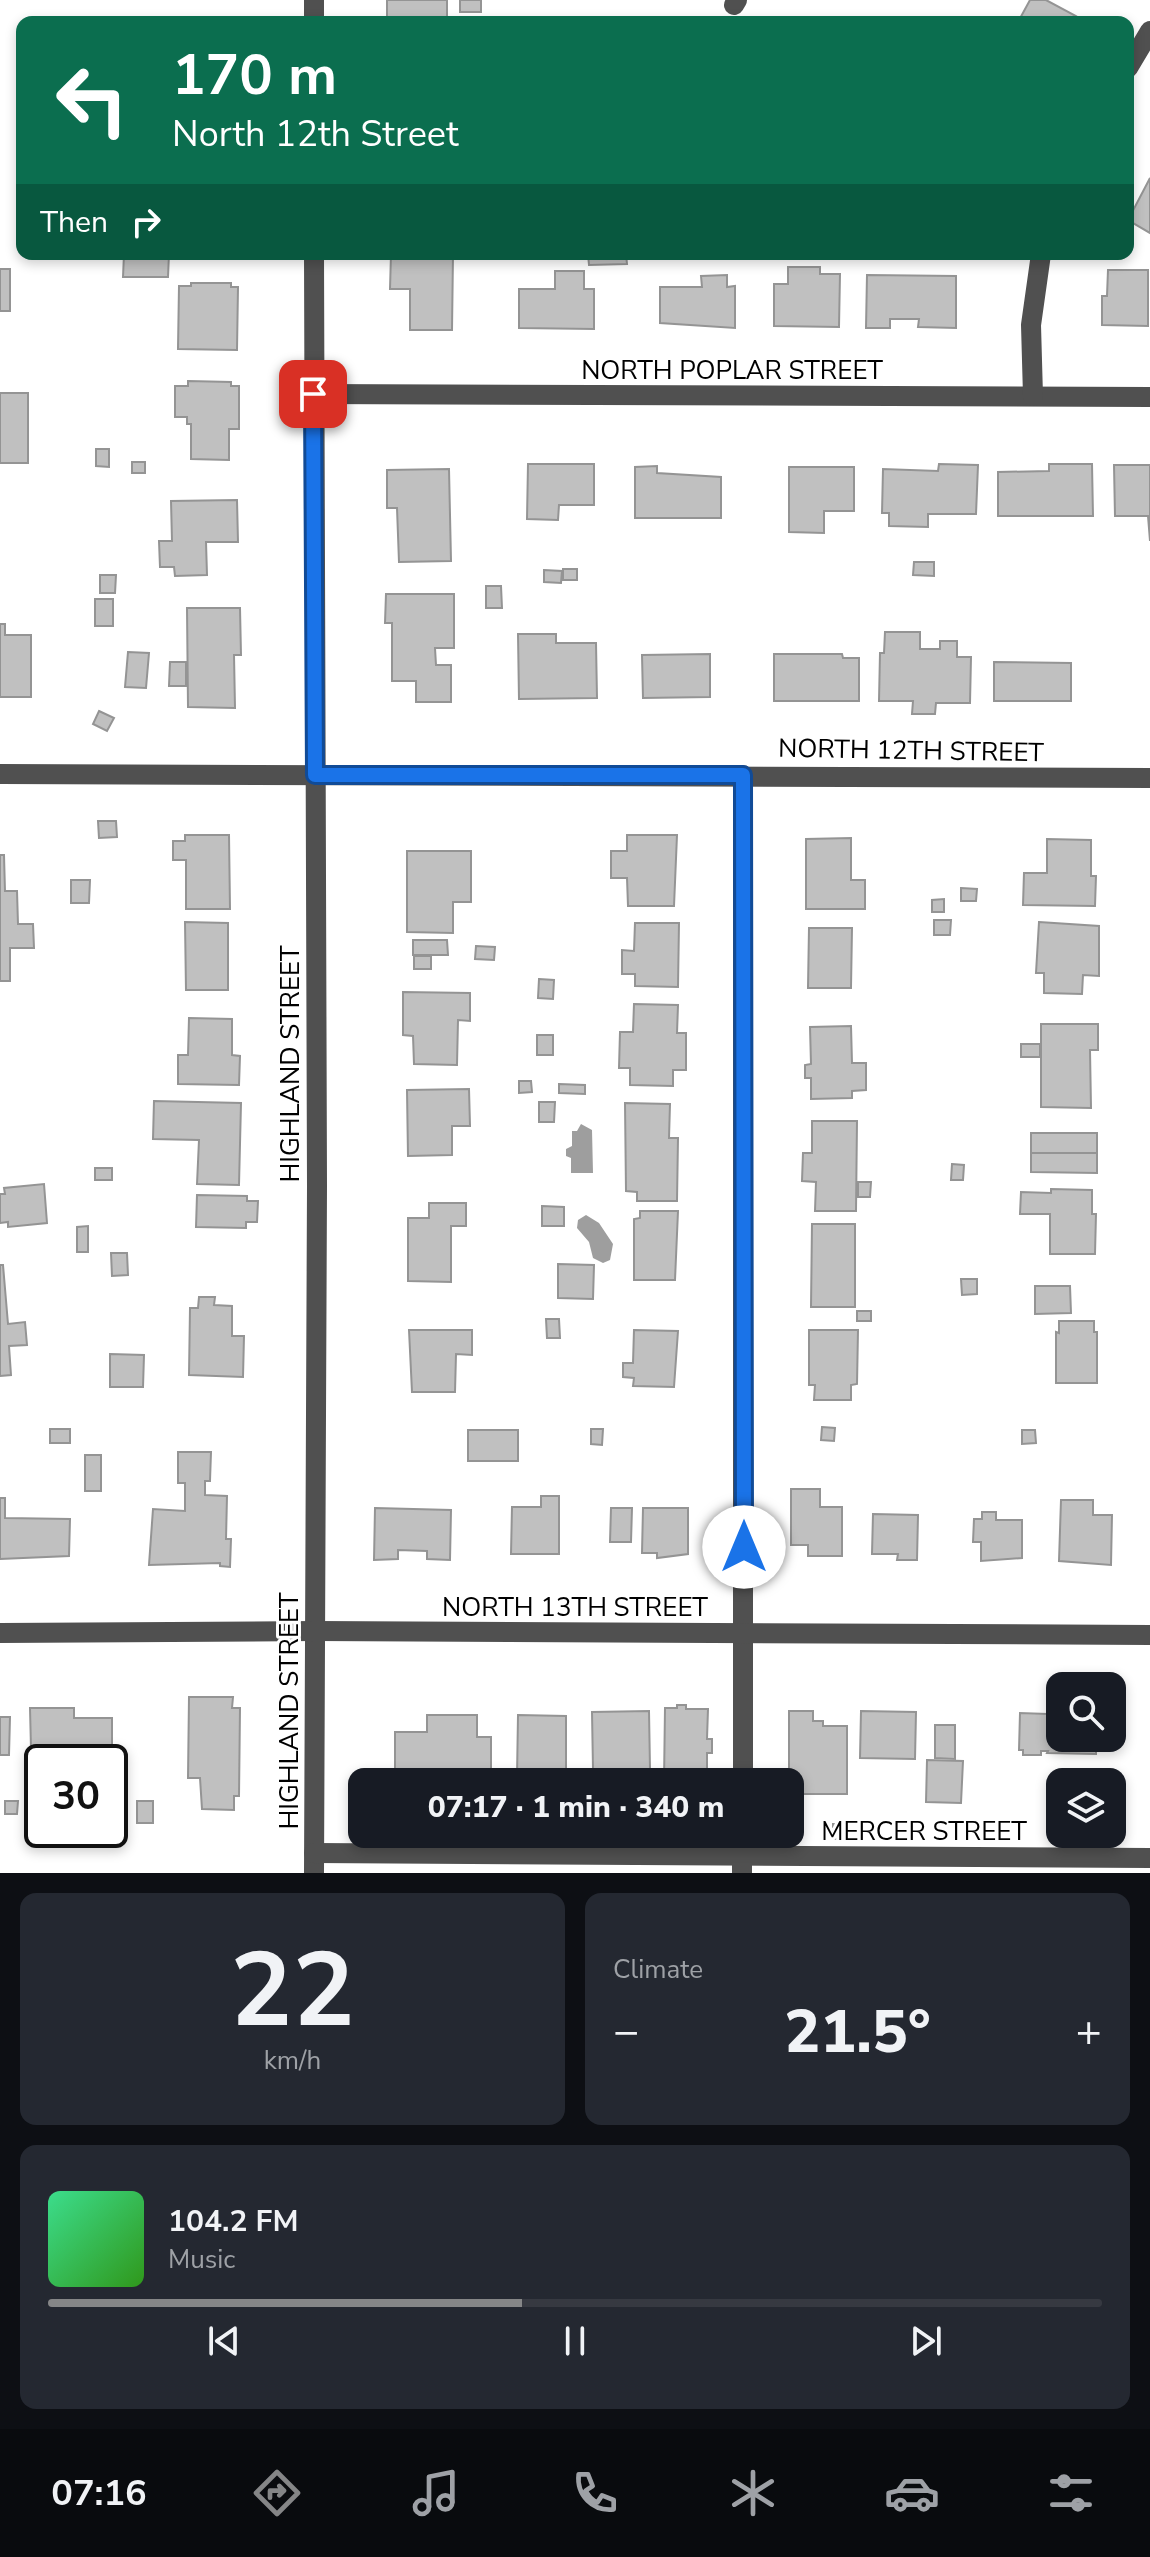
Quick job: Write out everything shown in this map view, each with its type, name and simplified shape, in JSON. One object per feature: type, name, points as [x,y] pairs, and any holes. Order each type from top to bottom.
[{"type":"street","points":[[1134,58],[1150,31]]},
{"type":"street","name":"HIGHLAND STREET","points":[[314,260],[314,1863]]},
{"type":"street","points":[[1033,396],[1031,325],[1040,260]]},
{"type":"street","name":"NORTH POPLAR STREET","points":[[313,394],[1150,397]]},
{"type":"street","name":"NORTH 12TH STREET","points":[[0,774],[1150,778]]},
{"type":"street","points":[[743,775],[743,1768]]},
{"type":"street","name":"NORTH 13TH STREET","points":[[0,1633],[316,1631],[1150,1635]]},
{"type":"street","name":"MERCER STREET","points":[[314,1863],[742,1864],[1150,1858]]},
{"type":"shaded area","points":[[581,1124],[592,1130],[593,1173],[571,1173],[571,1158],[566,1156],[566,1149],[572,1146],[572,1131],[577,1131]]},
{"type":"shaded area","points":[[586,1215],[599,1223],[613,1244],[610,1260],[603,1263],[593,1258],[589,1242],[577,1228],[578,1220]]},
{"type":"building","points":[[387,0],[447,0],[447,16],[387,16]]},
{"type":"building","points":[[460,0],[481,0],[481,12],[460,12]]},
{"type":"building","points":[[1030,0],[1046,0],[1076,16],[1021,16]]},
{"type":"building","points":[[1150,178],[1150,233],[1134,224],[1134,209]]},
{"type":"building","points":[[124,260],[169,260],[168,277],[123,277]]},
{"type":"building","points":[[391,260],[453,260],[452,330],[410,330],[410,289],[390,289]]},
{"type":"building","points":[[589,260],[627,260],[627,264],[589,265]]},
{"type":"building","points":[[788,267],[820,267],[820,274],[840,274],[839,327],[774,326],[774,284],[788,284]]},
{"type":"building","points":[[0,269],[10,269],[10,311],[0,311]]},
{"type":"building","points":[[1108,270],[1148,270],[1148,326],[1102,325],[1102,296],[1107,296]]},
{"type":"building","points":[[555,271],[584,271],[584,289],[594,289],[594,329],[519,328],[519,289],[555,289]]},
{"type":"building","points":[[727,275],[727,287],[735,286],[735,328],[660,323],[660,287],[702,287],[701,276]]},
{"type":"building","points":[[867,275],[956,276],[956,328],[918,327],[919,319],[890,319],[890,328],[866,328]]},
{"type":"building","points":[[191,283],[231,283],[231,287],[238,287],[237,350],[178,349],[179,286],[191,286]]},
{"type":"building","points":[[188,381],[231,382],[231,386],[239,386],[239,429],[229,429],[229,460],[191,459],[191,424],[187,424],[187,417],[175,417],[175,386],[188,386]]},
{"type":"building","points":[[0,393],[28,393],[28,463],[0,463]]},
{"type":"building","points":[[96,449],[109,449],[109,467],[96,466]]},
{"type":"building","points":[[132,462],[145,462],[145,473],[132,473]]},
{"type":"building","points":[[528,464],[594,464],[594,505],[559,505],[558,520],[527,519]]},
{"type":"building","points":[[939,464],[978,465],[976,514],[928,514],[928,527],[889,526],[889,513],[882,513],[883,469],[938,471]]},
{"type":"building","points":[[1049,464],[1092,464],[1093,516],[998,516],[998,472],[1049,471]]},
{"type":"building","points":[[1114,465],[1150,465],[1150,541],[1148,516],[1115,516]]},
{"type":"building","points":[[657,466],[657,473],[721,477],[721,518],[635,518],[635,467]]},
{"type":"building","points":[[789,467],[854,467],[854,511],[824,511],[824,533],[789,532]]},
{"type":"building","points":[[449,469],[451,561],[399,562],[397,508],[387,508],[387,470]]},
{"type":"building","points":[[237,500],[238,542],[206,542],[207,575],[175,576],[174,567],[160,567],[159,541],[172,541],[171,501]]},
{"type":"building","points":[[914,562],[934,562],[934,576],[913,575]]},
{"type":"building","points":[[563,569],[577,569],[577,580],[563,580]]},
{"type":"building","points":[[544,570],[562,571],[561,583],[544,582]]},
{"type":"building","points":[[100,575],[116,575],[115,593],[100,593]]},
{"type":"building","points":[[486,586],[501,586],[502,608],[486,608]]},
{"type":"building","points":[[386,594],[454,594],[454,648],[435,648],[436,665],[451,665],[451,702],[416,702],[416,681],[392,681],[392,623],[385,623]]},
{"type":"building","points":[[95,599],[113,599],[113,626],[95,626]]},
{"type":"building","points":[[187,608],[240,608],[241,655],[234,655],[235,708],[188,707]]},
{"type":"building","points":[[0,624],[5,624],[5,635],[31,635],[31,697],[0,697]]},
{"type":"building","points":[[885,632],[920,632],[920,649],[940,649],[940,641],[957,641],[957,657],[971,657],[970,703],[936,703],[935,714],[912,714],[913,701],[879,701],[880,653],[884,653]]},
{"type":"building","points":[[518,634],[556,634],[556,643],[596,643],[597,698],[519,699]]},
{"type":"building","points":[[128,652],[149,653],[146,688],[125,687]]},
{"type":"building","points":[[710,654],[710,697],[643,698],[642,655]]},
{"type":"building","points":[[774,654],[842,654],[843,658],[859,658],[859,701],[774,701]]},
{"type":"building","points":[[170,662],[186,662],[186,686],[169,686]]},
{"type":"building","points":[[994,662],[1071,663],[1071,701],[994,701]]},
{"type":"building","points":[[99,711],[114,718],[107,731],[93,724]]},
{"type":"building","points":[[98,821],[116,821],[117,837],[99,838]]},
{"type":"building","points":[[185,835],[229,835],[230,909],[186,909],[186,860],[173,860],[173,841],[185,841]]},
{"type":"building","points":[[627,835],[677,835],[674,906],[628,906],[627,878],[611,878],[611,851],[627,851]]},
{"type":"building","points":[[851,838],[851,880],[865,880],[865,909],[806,909],[806,839]]},
{"type":"building","points":[[1047,839],[1091,840],[1091,876],[1096,876],[1095,906],[1023,905],[1024,873],[1047,873]]},
{"type":"building","points":[[407,851],[471,851],[471,902],[453,902],[453,933],[407,932]]},
{"type":"building","points":[[0,855],[4,855],[5,891],[17,891],[18,924],[33,924],[34,948],[10,948],[10,981],[0,981]]},
{"type":"building","points":[[71,880],[90,880],[89,903],[71,903]]},
{"type":"building","points":[[961,888],[977,889],[976,901],[961,901]]},
{"type":"building","points":[[944,899],[944,912],[932,912],[932,900]]},
{"type":"building","points":[[934,920],[951,920],[950,935],[934,935]]},
{"type":"building","points":[[185,922],[228,923],[228,990],[186,990]]},
{"type":"building","points":[[1039,922],[1099,926],[1099,976],[1083,975],[1082,994],[1044,993],[1044,973],[1036,973]]},
{"type":"building","points":[[635,923],[679,923],[678,987],[635,986],[635,974],[622,974],[622,950],[634,951]]},
{"type":"building","points":[[809,928],[852,928],[851,988],[808,988]]},
{"type":"building","points":[[413,940],[447,940],[448,955],[413,955]]},
{"type":"building","points":[[476,946],[495,947],[494,960],[475,959]]},
{"type":"building","points":[[414,956],[431,956],[431,969],[414,969]]},
{"type":"building","points":[[539,979],[554,980],[553,999],[538,998]]},
{"type":"building","points":[[403,992],[470,993],[470,1021],[458,1020],[457,1065],[414,1064],[413,1036],[403,1035]]},
{"type":"building","points":[[634,1004],[678,1005],[677,1033],[686,1033],[686,1070],[673,1070],[673,1086],[630,1085],[630,1068],[619,1068],[620,1032],[633,1032]]},
{"type":"building","points":[[189,1018],[232,1019],[232,1055],[240,1056],[239,1085],[178,1084],[178,1055],[188,1055]]},
{"type":"building","points":[[1041,1024],[1098,1024],[1098,1050],[1090,1050],[1091,1108],[1041,1107]]},
{"type":"building","points":[[851,1026],[852,1063],[866,1063],[866,1090],[852,1091],[852,1098],[811,1099],[811,1078],[805,1078],[805,1065],[811,1064],[810,1027]]},
{"type":"building","points":[[537,1035],[553,1035],[553,1055],[537,1055]]},
{"type":"building","points":[[1021,1044],[1040,1044],[1040,1057],[1021,1057]]},
{"type":"building","points":[[519,1081],[531,1081],[532,1092],[519,1093]]},
{"type":"building","points":[[559,1084],[585,1085],[585,1094],[559,1093]]},
{"type":"building","points":[[469,1089],[470,1126],[452,1126],[452,1155],[408,1156],[407,1090]]},
{"type":"building","points":[[154,1101],[241,1103],[239,1185],[197,1184],[199,1140],[153,1139]]},
{"type":"building","points":[[539,1102],[555,1102],[554,1122],[539,1122]]},
{"type":"building","points":[[625,1103],[670,1104],[669,1138],[678,1138],[677,1201],[637,1201],[637,1192],[626,1191]]},
{"type":"building","points":[[812,1121],[857,1121],[856,1211],[815,1211],[816,1182],[802,1181],[803,1153],[812,1153]]},
{"type":"building","points":[[1031,1133],[1097,1133],[1097,1153],[1031,1153]]},
{"type":"building","points":[[1031,1153],[1097,1153],[1097,1173],[1031,1172]]},
{"type":"building","points":[[952,1164],[964,1165],[963,1180],[951,1180]]},
{"type":"building","points":[[95,1168],[112,1168],[112,1180],[95,1180]]},
{"type":"building","points":[[858,1182],[871,1182],[870,1197],[858,1197]]},
{"type":"building","points":[[44,1184],[47,1223],[8,1227],[8,1222],[0,1223],[0,1194],[5,1194],[4,1188]]},
{"type":"building","points":[[1051,1189],[1092,1190],[1092,1214],[1096,1214],[1095,1254],[1050,1254],[1050,1214],[1020,1214],[1021,1192],[1051,1193]]},
{"type":"building","points":[[197,1195],[247,1196],[247,1201],[258,1201],[257,1222],[246,1222],[246,1228],[196,1227]]},
{"type":"building","points":[[429,1203],[466,1203],[466,1226],[451,1226],[451,1282],[408,1281],[408,1218],[429,1218]]},
{"type":"building","points":[[542,1206],[564,1207],[564,1226],[542,1226]]},
{"type":"building","points":[[640,1211],[678,1211],[675,1280],[634,1280],[634,1219],[640,1218]]},
{"type":"building","points":[[812,1224],[855,1224],[855,1307],[811,1307]]},
{"type":"building","points":[[88,1226],[88,1252],[77,1252],[77,1227]]},
{"type":"building","points":[[111,1253],[127,1253],[128,1275],[112,1276]]},
{"type":"building","points":[[558,1264],[594,1265],[593,1299],[558,1298]]},
{"type":"building","points":[[0,1265],[3,1265],[8,1324],[25,1322],[27,1345],[9,1346],[11,1375],[0,1376]]},
{"type":"building","points":[[961,1279],[977,1279],[977,1294],[962,1295]]},
{"type":"building","points":[[1035,1286],[1070,1286],[1071,1313],[1035,1314]]},
{"type":"building","points":[[199,1297],[215,1297],[214,1305],[232,1306],[232,1336],[244,1336],[243,1377],[189,1375],[190,1308],[198,1308]]},
{"type":"building","points":[[857,1311],[871,1311],[871,1321],[857,1321]]},
{"type":"building","points":[[546,1319],[559,1319],[560,1338],[547,1338]]},
{"type":"building","points":[[1059,1321],[1094,1321],[1094,1332],[1097,1332],[1097,1383],[1056,1383],[1056,1332],[1059,1333]]},
{"type":"building","points":[[409,1330],[472,1330],[472,1355],[456,1354],[455,1392],[412,1392]]},
{"type":"building","points":[[634,1330],[678,1331],[674,1387],[633,1386],[634,1378],[623,1377],[623,1363],[633,1363]]},
{"type":"building","points":[[809,1330],[858,1330],[857,1384],[851,1385],[851,1400],[814,1400],[815,1385],[809,1385]]},
{"type":"building","points":[[110,1354],[144,1355],[143,1387],[110,1387]]},
{"type":"building","points":[[822,1427],[835,1428],[834,1441],[821,1440]]},
{"type":"building","points":[[50,1429],[70,1429],[70,1443],[50,1443]]},
{"type":"building","points":[[591,1429],[603,1429],[602,1445],[591,1444]]},
{"type":"building","points":[[468,1430],[518,1430],[518,1461],[468,1461]]},
{"type":"building","points":[[1022,1430],[1035,1430],[1036,1443],[1022,1444]]},
{"type":"building","points":[[178,1452],[211,1452],[210,1481],[205,1481],[205,1495],[227,1496],[226,1539],[231,1539],[230,1567],[220,1566],[220,1563],[149,1565],[153,1509],[185,1511],[185,1483],[178,1483]]},
{"type":"building","points":[[85,1455],[101,1455],[101,1491],[85,1491]]},
{"type":"building","points":[[791,1489],[820,1489],[820,1507],[842,1507],[842,1556],[808,1556],[808,1545],[791,1545]]},
{"type":"building","points":[[541,1496],[559,1496],[559,1554],[511,1554],[512,1507],[541,1507]]},
{"type":"building","points":[[0,1498],[5,1498],[5,1518],[70,1519],[69,1556],[0,1559]]},
{"type":"building","points":[[1061,1500],[1093,1500],[1093,1515],[1112,1515],[1111,1565],[1059,1561]]},
{"type":"building","points":[[375,1508],[451,1510],[450,1560],[427,1559],[427,1551],[398,1550],[398,1559],[374,1560]]},
{"type":"building","points":[[611,1508],[632,1508],[631,1542],[610,1542]]},
{"type":"building","points":[[643,1508],[688,1508],[688,1554],[657,1558],[657,1553],[642,1553]]},
{"type":"building","points":[[982,1512],[996,1512],[996,1520],[1022,1520],[1022,1558],[981,1561],[981,1542],[973,1542],[974,1519],[982,1519]]},
{"type":"building","points":[[873,1514],[918,1515],[917,1560],[897,1560],[898,1554],[872,1554]]},
{"type":"building","points":[[189,1697],[233,1697],[232,1708],[240,1708],[239,1796],[234,1796],[234,1810],[202,1809],[200,1778],[188,1778]]},
{"type":"building","points":[[677,1705],[686,1705],[686,1709],[708,1709],[707,1739],[712,1739],[712,1753],[707,1753],[707,1768],[664,1768],[665,1708],[677,1708]]},
{"type":"building","points":[[30,1708],[74,1708],[74,1718],[112,1718],[112,1744],[31,1744]]},
{"type":"building","points":[[649,1711],[650,1768],[593,1768],[592,1712]]},
{"type":"building","points":[[789,1711],[813,1711],[813,1721],[823,1721],[823,1726],[847,1726],[847,1794],[804,1794],[804,1768],[789,1768]]},
{"type":"building","points":[[861,1711],[916,1712],[915,1759],[860,1758]]},
{"type":"building","points":[[1020,1713],[1046,1714],[1046,1751],[1041,1751],[1041,1755],[1023,1755],[1023,1750],[1019,1750]]},
{"type":"building","points":[[427,1715],[477,1715],[477,1737],[491,1737],[491,1768],[395,1768],[395,1732],[427,1732]]},
{"type":"building","points":[[518,1715],[566,1716],[566,1768],[517,1768]]},
{"type":"building","points":[[0,1717],[10,1717],[9,1755],[0,1755]]},
{"type":"building","points":[[935,1725],[955,1725],[955,1759],[935,1758]]},
{"type":"building","points":[[1096,1752],[1096,1754],[1047,1753]]},
{"type":"building","points":[[927,1760],[963,1761],[961,1803],[926,1802]]},
{"type":"building","points":[[5,1801],[18,1801],[17,1814],[5,1814]]},
{"type":"building","points":[[137,1801],[153,1801],[153,1823],[137,1823]]},
{"type":"building","points":[[833,1824],[848,1824],[849,1838],[833,1839]]},
{"type":"route","points":[[313,394],[315,775],[743,775],[744,1547]]}]
